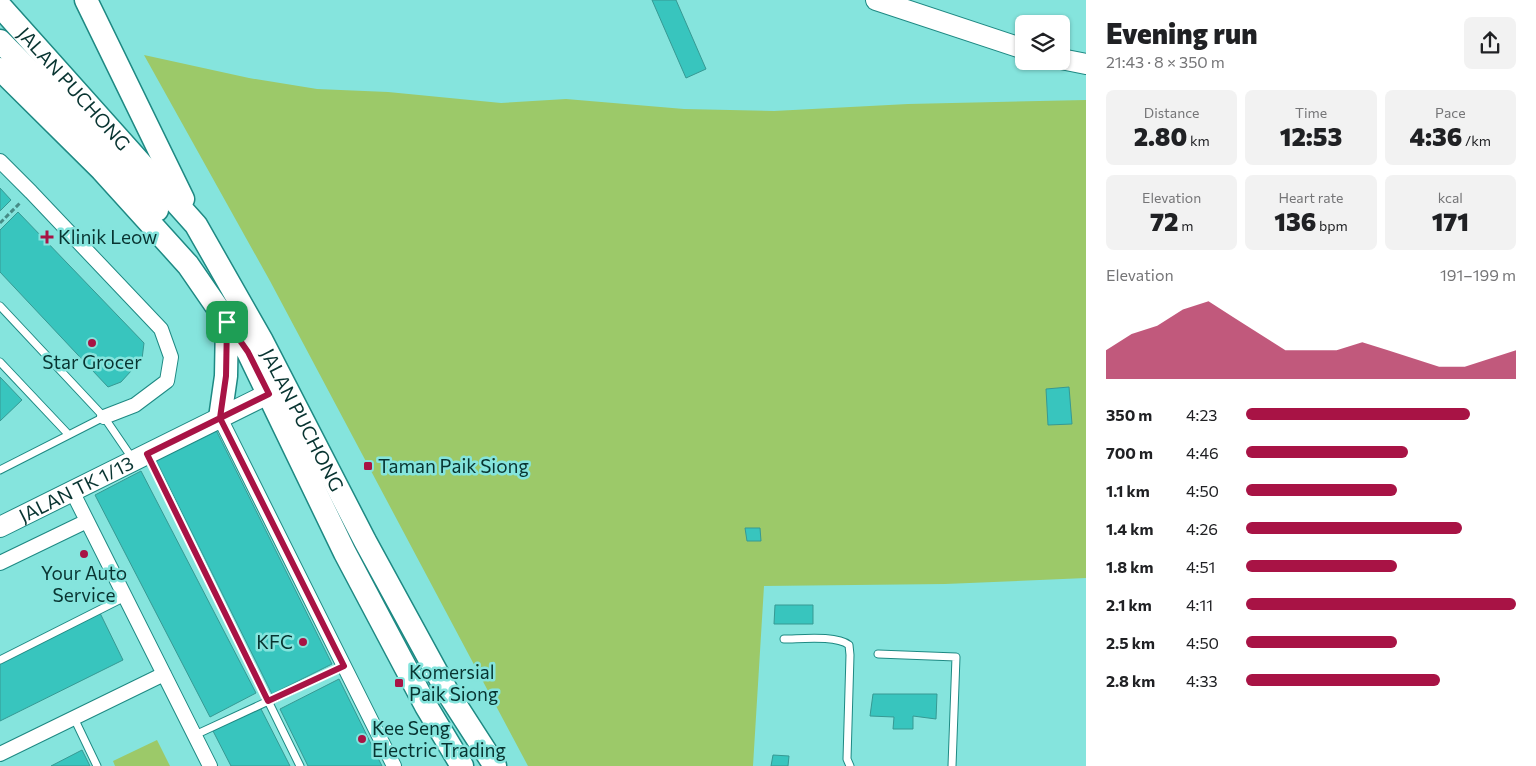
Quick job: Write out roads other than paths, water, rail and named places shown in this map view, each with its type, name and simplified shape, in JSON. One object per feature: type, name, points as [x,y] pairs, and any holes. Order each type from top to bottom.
[{"type":"main road","points":[[86,0],[196,225]]},
{"type":"main road","name":"JALAN PUCHONG","points":[[0,6],[196,225],[278,390],[365,541],[448,693],[495,766]]},
{"type":"main road","points":[[0,41],[108,150],[158,210],[188,265]]},
{"type":"main road","name":"JALAN PUCHONG","points":[[0,69],[102,170],[188,265],[248,352],[278,390],[345,553],[426,706],[462,766]]},
{"type":"main road","points":[[220,418],[226,376],[227,322]]},
{"type":"street","points":[[887,1],[1015,46]]},
{"type":"street","points":[[1070,61],[1086,64]]},
{"type":"street","points":[[0,161],[32,192],[161,329],[171,357],[167,381],[135,406],[104,417]]},
{"type":"street","name":"JALAN TK 1/13","points":[[0,527],[278,390]]},
{"type":"street","points":[[220,418],[394,766]]},
{"type":"street","points":[[72,491],[210,766]]},
{"type":"street","points":[[0,564],[87,521]]},
{"type":"street","points":[[0,754],[164,674]]},
{"type":"lane","points":[[0,306],[140,457],[300,766]]},
{"type":"lane","points":[[0,362],[68,434]]},
{"type":"lane","points":[[0,470],[104,417]]},
{"type":"lane","points":[[0,660],[125,597]]},
{"type":"lane","points":[[784,639],[834,640],[843,641],[849,645],[848,759],[850,766]]},
{"type":"lane","points":[[878,654],[956,657],[952,766]]},
{"type":"lane","points":[[195,735],[344,666]]},
{"type":"lane","points":[[74,718],[97,766]]},
{"type":"place","name":"Klinik Leow","points":[[47,237]]},
{"type":"place","name":"Star Grocer","points":[[92,343]]},
{"type":"place","name":"Taman Paik Siong","points":[[368,466]]},
{"type":"place","name":"Your Auto Service","points":[[84,554]]},
{"type":"place","name":"KFC","points":[[303,642]]},
{"type":"place","name":"Komersial Paik Siong","points":[[399,683]]},
{"type":"place","name":"Kee Seng Electric Trading","points":[[362,739]]}]
